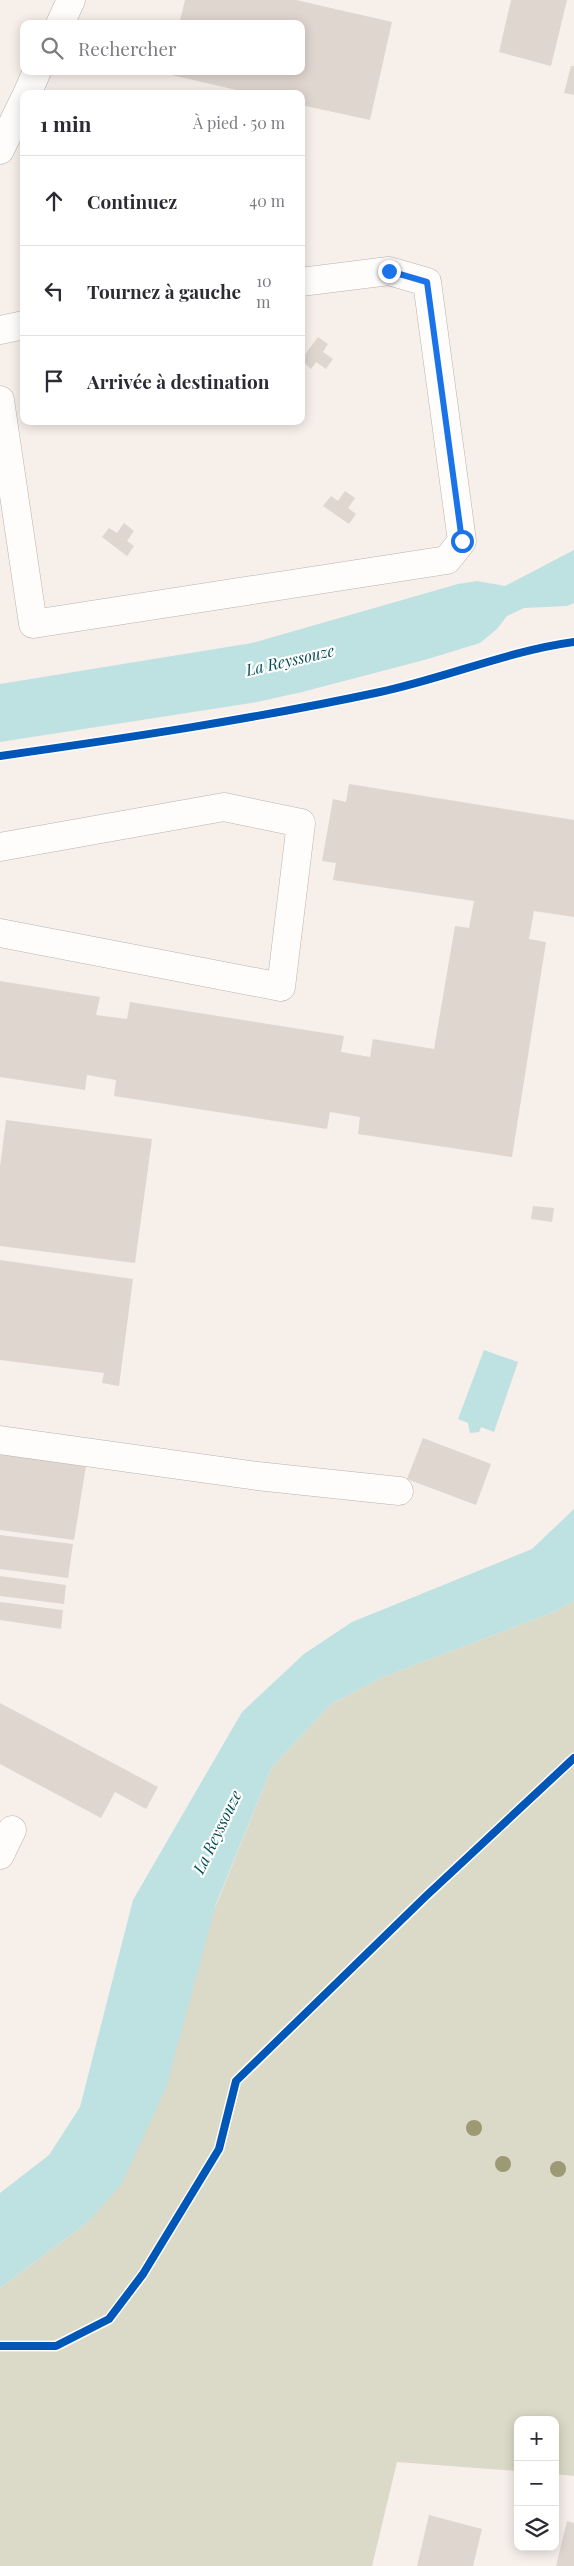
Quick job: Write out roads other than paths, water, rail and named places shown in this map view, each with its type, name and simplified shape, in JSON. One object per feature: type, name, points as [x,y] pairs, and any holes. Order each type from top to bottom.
[{"type":"street","points":[[62,20],[71,0]]},
{"type":"street","points":[[29,90],[35,75]]},
{"type":"street","points":[[0,150],[20,119]]},
{"type":"street","points":[[0,400],[33,624],[447,560],[462,541],[427,282],[389,271],[305,282]]},
{"type":"street","points":[[0,330],[20,326]]},
{"type":"street","points":[[0,847],[224,807],[301,823],[281,987],[0,933]]},
{"type":"street","points":[[0,1440],[257,1476],[398,1491]]},
{"type":"street","points":[[0,1855],[12,1830]]},
{"type":"water","name":"La Reyssouze","points":[[574,550],[574,603],[567,606],[524,608],[507,616],[497,629],[480,643],[428,659],[257,702],[0,742],[0,684],[252,643],[458,584],[477,581],[505,586]]},
{"type":"water","points":[[484,1350],[518,1362],[494,1432],[481,1427],[479,1432],[470,1433],[468,1423],[458,1419]]},
{"type":"water","name":"La Reyssouze","points":[[574,1509],[574,1601],[554,1612],[383,1677],[331,1704],[272,1767],[216,1904],[166,2088],[121,2185],[88,2222],[0,2288],[0,2193],[49,2155],[80,2107],[133,1900],[242,1712],[304,1654],[352,1622],[532,1549]]}]
